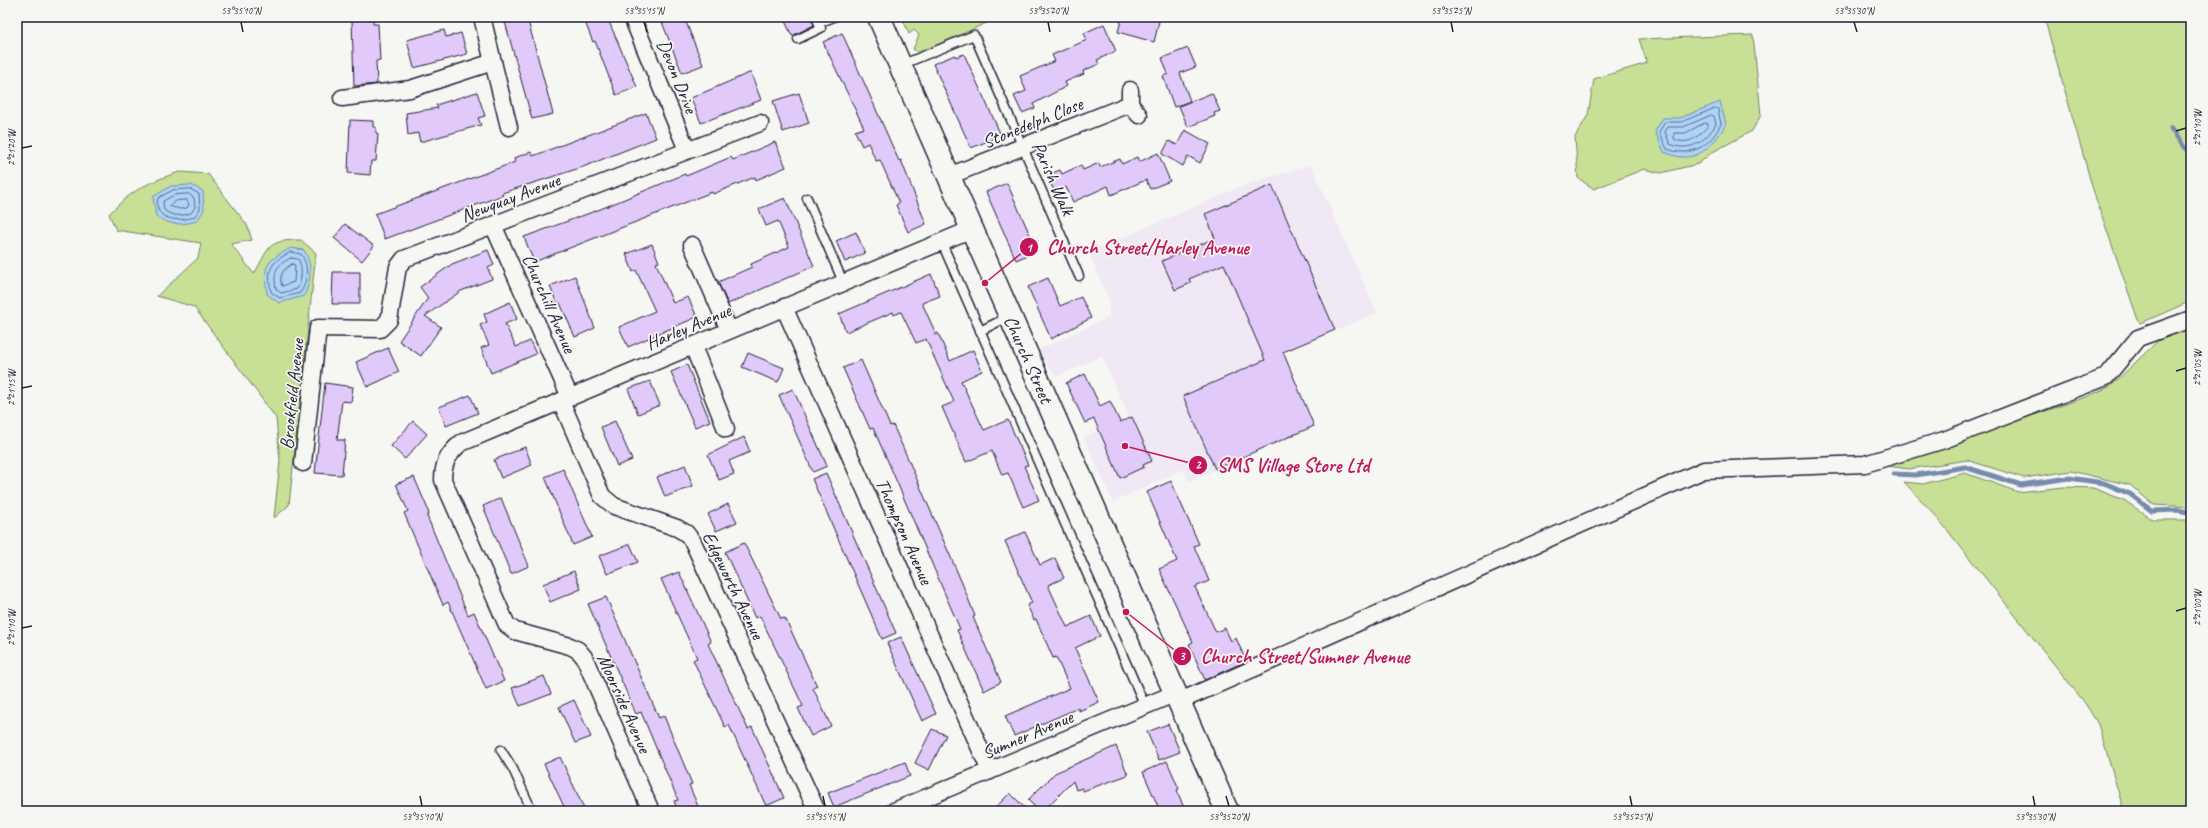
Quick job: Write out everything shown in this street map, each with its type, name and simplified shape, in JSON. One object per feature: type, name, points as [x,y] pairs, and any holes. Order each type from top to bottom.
[{"type":"main road","name":"Church Street","points":[[879,17],[1227,811]]},
{"type":"street","points":[[482,17],[509,127]]},
{"type":"street","name":"Devon Drive","points":[[632,17],[687,150]]},
{"type":"street","points":[[342,98],[410,89],[492,62]]},
{"type":"street","name":"Stonedelph Close","points":[[949,176],[1133,103]]},
{"type":"street","name":"Newquay Avenue","points":[[318,328],[380,329],[390,320],[398,267],[404,259],[760,123]]},
{"type":"street","name":"Churchill Avenue","points":[[493,225],[565,399]]},
{"type":"street","name":"Harley Avenue","points":[[443,480],[443,466],[450,453],[460,443],[972,229]]},
{"type":"street","points":[[692,244],[729,330]]},
{"type":"street","name":"Thompson Avenue","points":[[784,307],[990,771]]},
{"type":"street","name":"Sumner Avenue","points":[[894,811],[1145,706],[1178,697],[1704,470],[1865,464],[1944,440],[2106,377],[2138,338],[2191,319]]},
{"type":"street","name":"Brookfield Avenue","points":[[303,463],[318,328]]},
{"type":"street","points":[[692,346],[726,429]]},
{"type":"street","name":"Edgeworth Avenue","points":[[565,399],[602,496],[614,506],[677,528],[686,533],[693,542],[817,811]]},
{"type":"street","name":"Moorside Avenue","points":[[443,480],[507,625],[515,631],[570,646],[578,650],[584,657],[651,811]]},
{"type":"lane","points":[[798,39],[822,28],[818,20],[834,17]]},
{"type":"lane","name":"Parish Walk","points":[[900,65],[974,35],[1079,276]]},
{"type":"lane","points":[[807,198],[843,282]]},
{"type":"lane","points":[[941,241],[1145,706]]},
{"type":"lane","points":[[980,331],[1010,316]]},
{"type":"lane","points":[[501,750],[513,769],[532,811]]},
{"type":"shaded area","points":[[1311,165],[1377,313],[1283,352],[1314,426],[1189,481],[1184,469],[1113,502],[1084,437],[1129,417],[1102,356],[1056,377],[1038,350],[1109,317],[1109,300],[1089,252],[1252,182]]},
{"type":"green space","points":[[902,17],[1000,17],[919,53],[913,49],[919,35],[914,30],[909,34]]},
{"type":"green space","points":[[2044,17],[2181,17],[2191,31],[2191,301],[2141,323],[2138,320],[2094,193]]},
{"type":"green space","points":[[1753,35],[1761,115],[1752,131],[1711,153],[1698,164],[1661,173],[1644,169],[1594,189],[1578,178],[1575,137],[1588,115],[1594,79],[1647,63],[1639,39]]},
{"type":"green space","points":[[179,172],[208,174],[247,225],[252,240],[231,244],[254,274],[267,251],[275,244],[290,240],[301,240],[316,253],[289,505],[274,518],[280,461],[276,418],[194,307],[157,296],[198,258],[201,243],[116,230],[109,214],[126,198],[141,188]]},
{"type":"green space","points":[[2191,321],[2191,507],[2154,505],[2130,485],[2071,471],[2024,478],[1967,460],[1909,469],[1887,466],[2086,397],[2111,386],[2167,332]]},
{"type":"green space","points":[[1965,473],[2018,492],[2064,487],[2093,488],[2124,500],[2153,520],[2191,520],[2191,811],[2124,811],[2098,724],[2085,703],[1936,516],[1904,482],[1923,484]]},
{"type":"water","points":[[1720,102],[1726,124],[1708,147],[1702,152],[1689,157],[1682,157],[1664,152],[1655,131],[1663,118],[1680,118]]},
{"type":"water","points":[[191,185],[203,191],[204,210],[197,221],[176,224],[166,222],[156,216],[153,197],[171,186]]},
{"type":"water","points":[[291,248],[304,250],[307,256],[310,267],[308,285],[304,296],[279,303],[267,294],[265,277],[266,271],[271,261]]},
{"type":"building","points":[[527,17],[553,114],[532,119],[505,22]]},
{"type":"building","points":[[583,17],[607,17],[637,87],[616,95],[595,41],[593,42]]},
{"type":"building","points":[[660,17],[684,17],[703,65],[682,73]]},
{"type":"building","points":[[794,17],[811,17],[814,25],[792,36],[785,21]]},
{"type":"building","points":[[1122,17],[1160,17],[1154,42],[1118,32]]},
{"type":"building","points":[[373,19],[373,24],[378,24],[380,60],[376,61],[377,84],[354,86],[352,20]]},
{"type":"building","points":[[1104,24],[1116,51],[1097,60],[1099,64],[1083,71],[1084,74],[1065,82],[1067,86],[1033,104],[1035,108],[1022,113],[1014,96],[1026,91],[1020,76],[1055,61],[1052,55],[1087,40],[1084,33]]},
{"type":"building","points":[[444,30],[446,37],[461,33],[467,54],[414,68],[407,40]]},
{"type":"building","points":[[842,33],[899,161],[901,160],[926,224],[908,232],[896,205],[899,203],[880,160],[876,161],[868,143],[862,146],[855,131],[864,128],[823,42]]},
{"type":"building","points":[[1188,48],[1196,67],[1180,73],[1190,101],[1174,107],[1163,76],[1168,74],[1162,58]]},
{"type":"building","points":[[964,54],[1000,133],[992,136],[993,139],[971,148],[933,64],[955,55],[956,57]]},
{"type":"building","points":[[751,73],[761,100],[701,123],[691,98]]},
{"type":"building","points":[[477,92],[485,116],[478,118],[481,125],[420,142],[418,133],[408,135],[406,113],[438,108],[436,105]]},
{"type":"building","points":[[799,93],[809,123],[783,132],[773,101]]},
{"type":"building","points":[[1212,93],[1220,111],[1214,113],[1215,116],[1188,127],[1179,106]]},
{"type":"building","points":[[646,113],[656,138],[583,167],[502,193],[503,195],[385,239],[375,214],[515,162],[514,158],[531,152],[533,156]]},
{"type":"building","points":[[350,120],[373,121],[373,127],[376,127],[376,133],[378,134],[376,161],[371,161],[370,175],[348,173]]},
{"type":"building","points":[[1185,130],[1210,144],[1200,163],[1188,156],[1183,166],[1162,154],[1169,141],[1177,145]]},
{"type":"building","points":[[775,142],[786,167],[756,180],[755,177],[713,194],[712,192],[534,262],[524,237],[598,210],[685,174],[686,176],[731,157],[733,160]]},
{"type":"building","points":[[1158,153],[1170,181],[1150,189],[1146,180],[1111,195],[1108,186],[1073,202],[1066,187],[1055,193],[1047,175],[1060,170],[1062,174],[1081,165],[1083,170],[1099,163],[1100,167],[1120,159],[1122,164],[1137,157],[1139,162]]},
{"type":"building","points":[[1007,183],[1037,251],[1016,260],[986,192]]},
{"type":"building","points":[[1272,185],[1335,330],[1283,352],[1314,426],[1215,469],[1183,396],[1265,360],[1224,264],[1189,279],[1191,283],[1175,290],[1162,261],[1215,238],[1205,214]]},
{"type":"building","points":[[785,198],[814,266],[728,304],[718,282],[752,267],[751,264],[789,247],[778,221],[766,226],[759,209]]},
{"type":"building","points":[[345,224],[374,246],[362,261],[334,238]]},
{"type":"building","points":[[856,232],[865,253],[845,262],[836,241]]},
{"type":"building","points":[[652,244],[659,262],[656,263],[673,303],[688,297],[697,317],[628,347],[619,327],[655,311],[636,270],[633,272],[626,254]]},
{"type":"building","points":[[488,250],[494,265],[488,268],[492,279],[461,291],[425,316],[441,327],[421,356],[399,341],[428,298],[420,287],[452,264]]},
{"type":"building","points":[[333,272],[360,272],[360,304],[332,304]]},
{"type":"building","points":[[931,274],[940,296],[922,303],[936,334],[938,333],[950,361],[973,350],[982,371],[961,381],[984,430],[1008,420],[1028,465],[1024,466],[1039,500],[1023,507],[1008,473],[1002,475],[992,451],[966,462],[942,407],[954,402],[926,339],[916,343],[901,312],[894,315],[893,312],[846,332],[839,314]]},
{"type":"building","points":[[575,276],[595,328],[575,337],[560,303],[557,304],[550,286]]},
{"type":"building","points":[[1048,278],[1060,306],[1081,297],[1091,318],[1051,339],[1028,287]]},
{"type":"building","points":[[510,302],[517,319],[505,324],[516,347],[530,341],[536,354],[491,373],[481,348],[489,345],[480,325],[487,322],[484,314]]},
{"type":"building","points":[[388,348],[399,372],[367,387],[356,362]]},
{"type":"building","points":[[748,353],[784,368],[778,382],[742,367]]},
{"type":"building","points":[[861,360],[890,426],[893,425],[962,583],[975,616],[973,617],[1001,682],[984,691],[957,630],[960,629],[890,466],[873,428],[870,429],[843,368]]},
{"type":"building","points":[[687,365],[710,421],[695,427],[671,372]]},
{"type":"building","points":[[1085,374],[1100,406],[1110,401],[1120,422],[1132,417],[1152,461],[1143,465],[1144,467],[1120,478],[1094,419],[1085,423],[1066,383]]},
{"type":"building","points":[[650,381],[660,405],[638,414],[628,389]]},
{"type":"building","points":[[325,383],[353,387],[351,402],[342,401],[337,440],[345,440],[342,475],[315,473]]},
{"type":"building","points":[[793,389],[827,466],[813,472],[779,395]]},
{"type":"building","points":[[470,395],[478,413],[446,426],[439,407]]},
{"type":"building","points":[[413,421],[427,434],[405,459],[391,446]]},
{"type":"building","points":[[615,421],[632,460],[617,466],[601,427]]},
{"type":"building","points":[[744,437],[750,452],[729,461],[734,474],[719,480],[708,455]]},
{"type":"building","points":[[525,447],[532,465],[501,478],[494,460]]},
{"type":"building","points":[[685,465],[693,486],[665,497],[657,477]]},
{"type":"building","points":[[563,469],[592,537],[573,545],[545,477]]},
{"type":"building","points":[[826,473],[896,633],[882,639],[812,479]]},
{"type":"building","points":[[414,477],[427,507],[429,515],[427,516],[468,615],[474,612],[504,681],[486,689],[448,602],[443,605],[404,513],[408,511],[396,484]]},
{"type":"building","points":[[1171,481],[1199,544],[1194,546],[1209,581],[1195,587],[1216,632],[1225,628],[1231,641],[1236,638],[1246,661],[1205,680],[1189,644],[1193,642],[1159,569],[1177,561],[1147,492]]},
{"type":"building","points":[[501,498],[529,566],[511,574],[483,506]]},
{"type":"building","points":[[728,504],[737,522],[716,531],[708,514]]},
{"type":"building","points":[[1025,532],[1040,565],[1055,558],[1064,578],[1048,585],[1067,627],[1091,616],[1100,636],[1075,648],[1099,702],[1079,711],[1078,708],[1014,736],[1005,716],[1070,688],[1056,657],[1053,658],[1036,619],[1034,620],[1027,605],[1032,603],[1005,541]]},
{"type":"building","points":[[744,543],[781,619],[785,618],[817,686],[813,688],[831,726],[811,736],[798,708],[803,706],[760,616],[755,618],[725,552]]},
{"type":"building","points":[[630,544],[638,562],[607,574],[599,556]]},
{"type":"building","points":[[574,571],[581,589],[550,602],[543,584]]},
{"type":"building","points":[[679,572],[711,642],[708,644],[748,729],[752,727],[784,798],[766,806],[729,725],[725,727],[693,660],[697,658],[661,579]]},
{"type":"building","points":[[606,597],[659,718],[664,716],[692,784],[689,785],[700,811],[678,811],[674,801],[678,800],[641,712],[636,714],[588,604]]},
{"type":"building","points":[[901,637],[936,714],[922,721],[887,643]]},
{"type":"building","points":[[544,676],[551,694],[520,706],[512,688]]},
{"type":"building","points":[[574,700],[591,737],[575,743],[559,707]]},
{"type":"building","points":[[1168,724],[1180,752],[1159,760],[1147,732]]},
{"type":"building","points":[[932,729],[946,735],[929,770],[915,763]]},
{"type":"building","points":[[1116,746],[1128,775],[1083,791],[1082,788],[1076,790],[1073,781],[1043,811],[1039,811],[1028,800],[1055,773]]},
{"type":"building","points":[[560,757],[585,811],[566,811],[544,764]]},
{"type":"building","points":[[1167,761],[1179,789],[1177,790],[1185,811],[1160,811],[1143,772]]},
{"type":"building","points":[[905,762],[910,776],[834,807],[828,793]]},
{"type":"building","points":[[1010,793],[1028,811],[992,811]]},
{"type":"waterway","points":[[2171,128],[2184,147],[2191,153]]},
{"type":"waterway","points":[[1894,474],[1916,475],[1965,467],[2021,485],[2069,478],[2104,483],[2130,494],[2152,511],[2179,510],[2191,513]]},
{"type":"place","name":"Church Street/Harley Avenue","points":[[985,283]]},
{"type":"place","name":"SMS Village Store Ltd","points":[[1125,446]]},
{"type":"place","name":"Church Street/Sumner Avenue","points":[[1126,612]]}]
